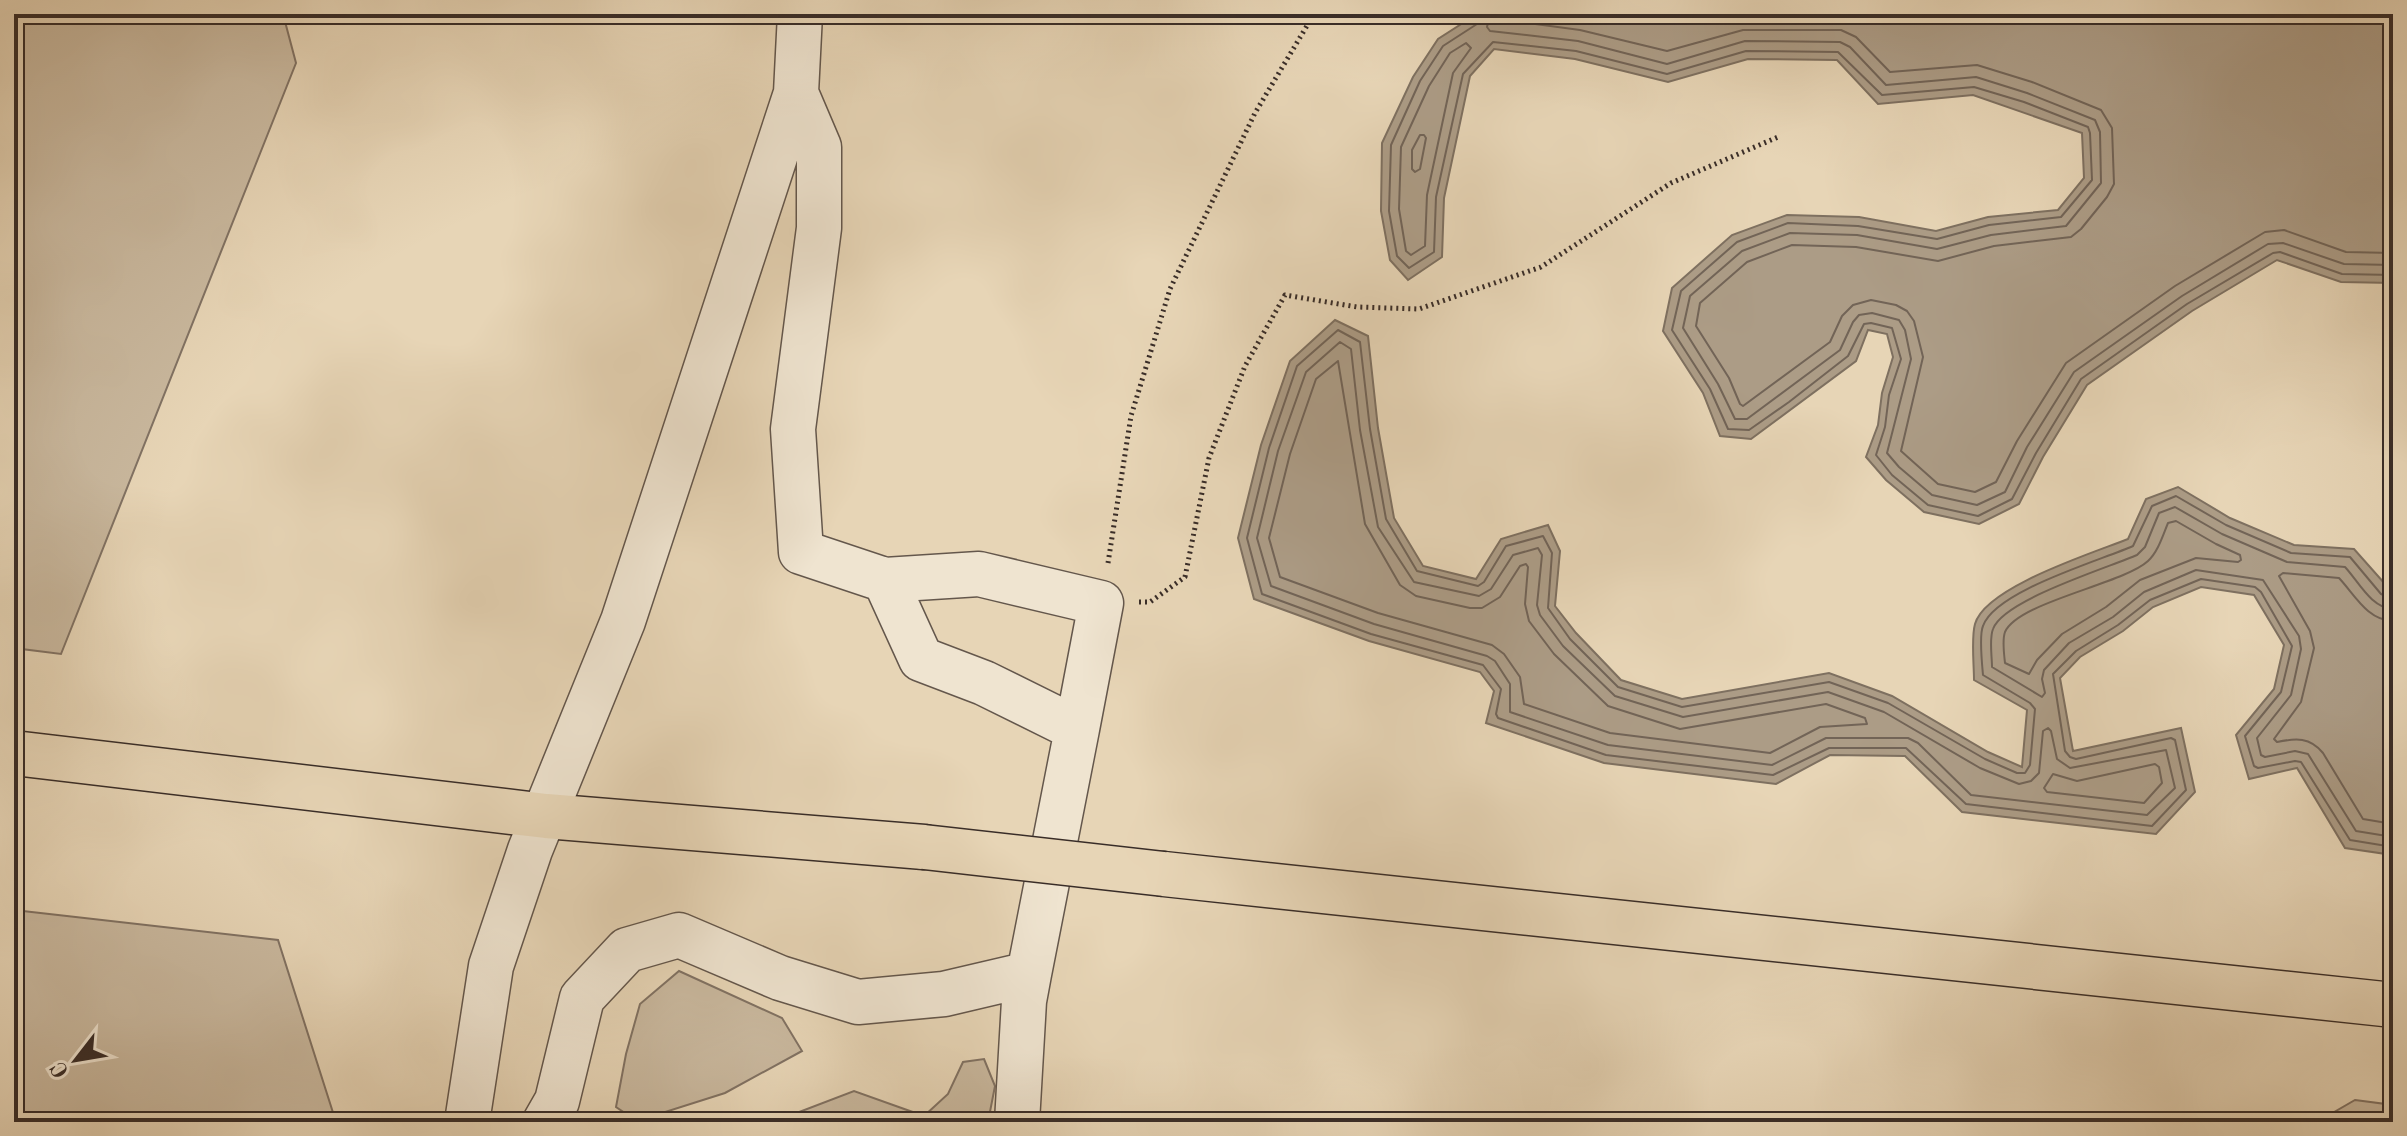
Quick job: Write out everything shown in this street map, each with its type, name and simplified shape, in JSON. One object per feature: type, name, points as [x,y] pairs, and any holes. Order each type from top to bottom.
[{"type":"main road","points":[[14,753],[546,816],[924,847],[2393,1005]]},
{"type":"street","points":[[467,1122],[491,966],[530,850],[623,621],[796,93],[800,14]]},
{"type":"street","points":[[796,93],[819,147],[819,228],[793,429],[801,552],[885,580],[979,574],[1101,603],[1024,1001],[1017,1122]]},
{"type":"street","points":[[885,580],[921,659],[984,683],[1077,729]]},
{"type":"street","points":[[545,1122],[557,1101],[582,998],[627,950],[679,935],[780,978],[858,1002],[944,994],[1029,974]]},
{"type":"path","points":[[1314,14],[1255,113],[1170,289],[1131,416],[1101,603],[1150,602],[1185,577],[1209,458],[1245,366],[1285,295],[1357,307],[1419,309],[1541,267],[1671,183],[1778,137]]},
{"type":"shaded area","points":[[14,14],[283,14],[296,63],[61,654],[14,648]]},
{"type":"shaded area","points":[[14,910],[278,940],[336,1122],[14,1122]]},
{"type":"shaded area","points":[[679,971],[782,1018],[802,1051],[725,1093],[637,1121],[616,1107],[640,1004]]},
{"type":"shaded area","points":[[984,1059],[995,1086],[988,1122],[773,1122],[854,1091],[924,1116],[948,1094],[963,1062]]},
{"type":"shaded area","points":[[2355,1100],[2393,1105],[2393,1122],[2317,1122]]},
{"type":"water","points":[[1477,14],[2393,14],[2393,283],[2341,282],[2277,260],[2192,311],[2087,385],[2043,457],[2019,504],[1979,524],[1924,512],[1886,480],[1866,457],[1878,425],[1882,393],[1893,357],[1887,334],[1868,330],[1856,361],[1751,439],[1720,436],[1703,393],[1663,331],[1672,288],[1732,235],[1787,215],[1859,217],[1936,231],[1988,217],[2058,210],[2084,178],[2082,133],[1973,95],[1878,104],[1837,60],[1748,59],[1668,82],[1575,59],[1494,49],[1470,76],[1444,198],[1442,257],[1408,280],[1390,260],[1381,211],[1382,143],[1413,77],[1438,39]]},
{"type":"water","points":[[1335,320],[1368,336],[1378,428],[1394,518],[1423,566],[1476,579],[1501,539],[1548,525],[1560,551],[1555,606],[1621,680],[1682,699],[1829,673],[1892,696],[1988,752],[2022,767],[2027,710],[1974,680],[1975,624],[1983,610],[2019,585],[2067,562],[2128,539],[2146,499],[2178,487],[2230,518],[2294,545],[2354,549],[2393,593],[2393,855],[2345,848],[2297,768],[2249,779],[2236,735],[2274,689],[2284,645],[2254,595],[2201,587],[2153,607],[2123,631],[2080,657],[2060,678],[2073,751],[2181,728],[2195,792],[2156,834],[1962,812],[1905,756],[1830,755],[1776,784],[1604,763],[1486,723],[1494,691],[1480,672],[1369,641],[1254,599],[1238,538],[1261,445],[1290,361]]},
{"type":"water","points":[[1549,1114],[1734,1122],[1569,1122]]}]
